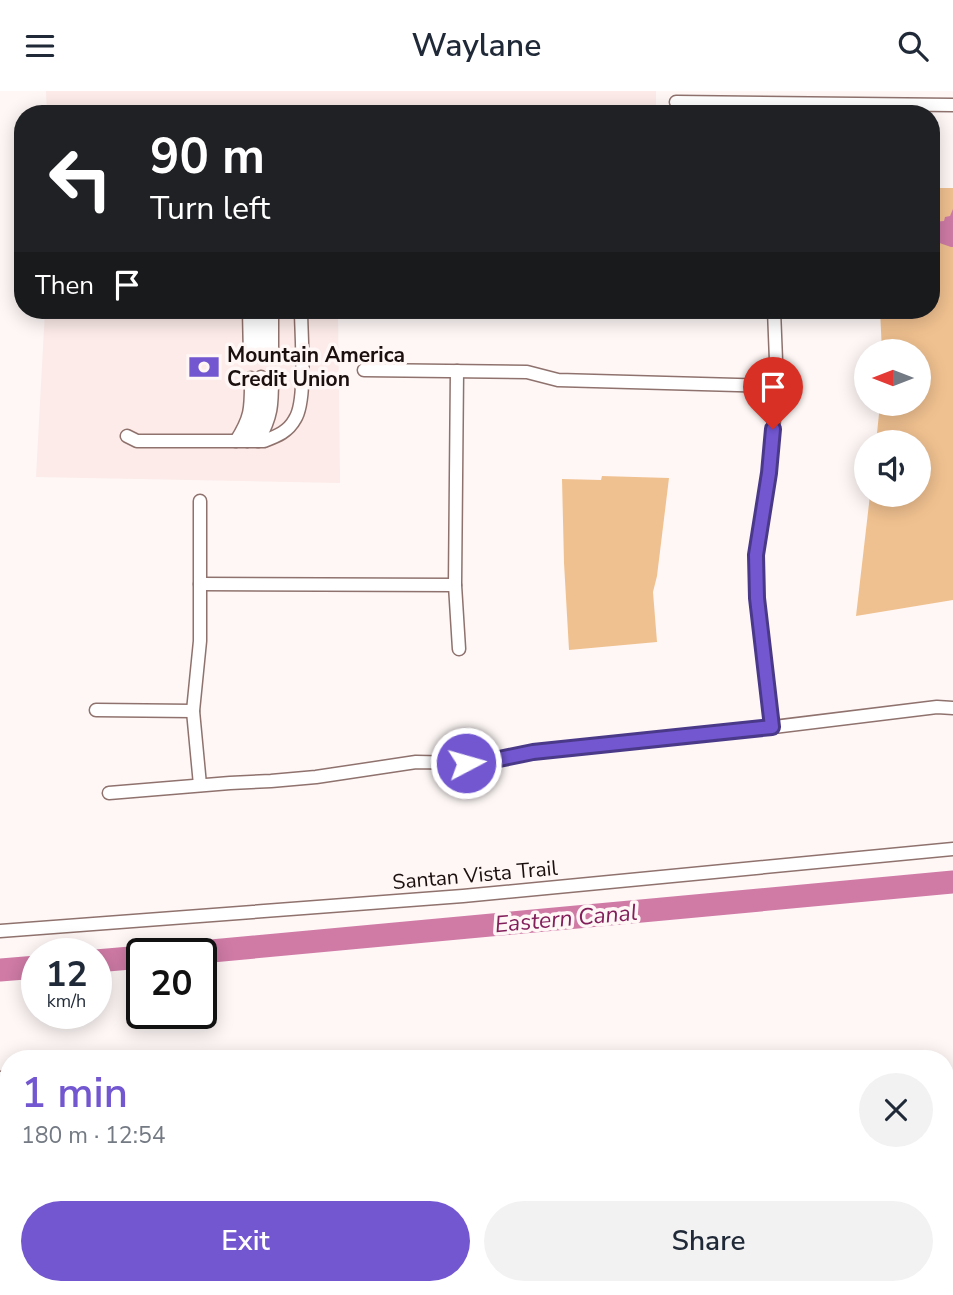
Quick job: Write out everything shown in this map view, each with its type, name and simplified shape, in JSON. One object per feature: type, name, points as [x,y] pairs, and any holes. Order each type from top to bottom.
[{"type":"lane","points":[[909,91],[908,105],[952,105],[952,91]]},
{"type":"lane","points":[[676,102],[719,105]]},
{"type":"lane","points":[[251,319],[261,357]]},
{"type":"lane","points":[[261,319],[261,357]]},
{"type":"lane","points":[[261,357],[270,319]]},
{"type":"lane","points":[[127,436],[137,441],[264,441],[282,435],[295,419],[302,401],[301,319]]},
{"type":"lane","points":[[772,727],[757,598],[756,555],[769,473],[777,386],[774,319]]},
{"type":"lane","points":[[364,370],[527,372],[558,380],[777,386]]},
{"type":"lane","points":[[457,371],[455,585],[459,649]]},
{"type":"lane","points":[[261,377],[272,411],[267,425],[247,441],[247,423],[261,377]]},
{"type":"lane","points":[[200,501],[200,641],[193,711],[200,785]]},
{"type":"lane","points":[[200,584],[455,585]]},
{"type":"lane","points":[[110,793],[316,777],[416,762],[466,763],[533,752],[937,707],[953,708]]},
{"type":"lane","points":[[96,710],[193,711]]},
{"type":"lane","name":"Santan Vista Trail","points":[[0,931],[463,896],[953,849]]},
{"type":"shaded area","points":[[46,91],[656,91],[656,105],[47,105]]},
{"type":"shaded area","points":[[940,188],[953,188],[953,600],[856,616],[869,507],[931,507],[931,430],[877,430],[879,417],[931,417],[931,339],[881,339],[880,319],[940,319]]},
{"type":"shaded area","points":[[953,209],[953,247],[940,243],[940,221],[950,216]]},
{"type":"shaded area","points":[[45,319],[338,319],[340,483],[36,477]]},
{"type":"shaded area","points":[[602,476],[669,478],[653,592],[657,642],[569,650],[562,479],[601,480]]},
{"type":"waterway","name":"Eastern Canal","points":[[217,950],[953,882]]},
{"type":"waterway","name":"Eastern Canal","points":[[112,960],[126,958]]},
{"type":"waterway","name":"Eastern Canal","points":[[0,970],[21,968]]},
{"type":"place","name":"Mountain America Credit Union","points":[[204,367]]},
{"type":"route","points":[[466,763],[591,745],[772,727],[757,598],[756,555],[773,429]]}]
